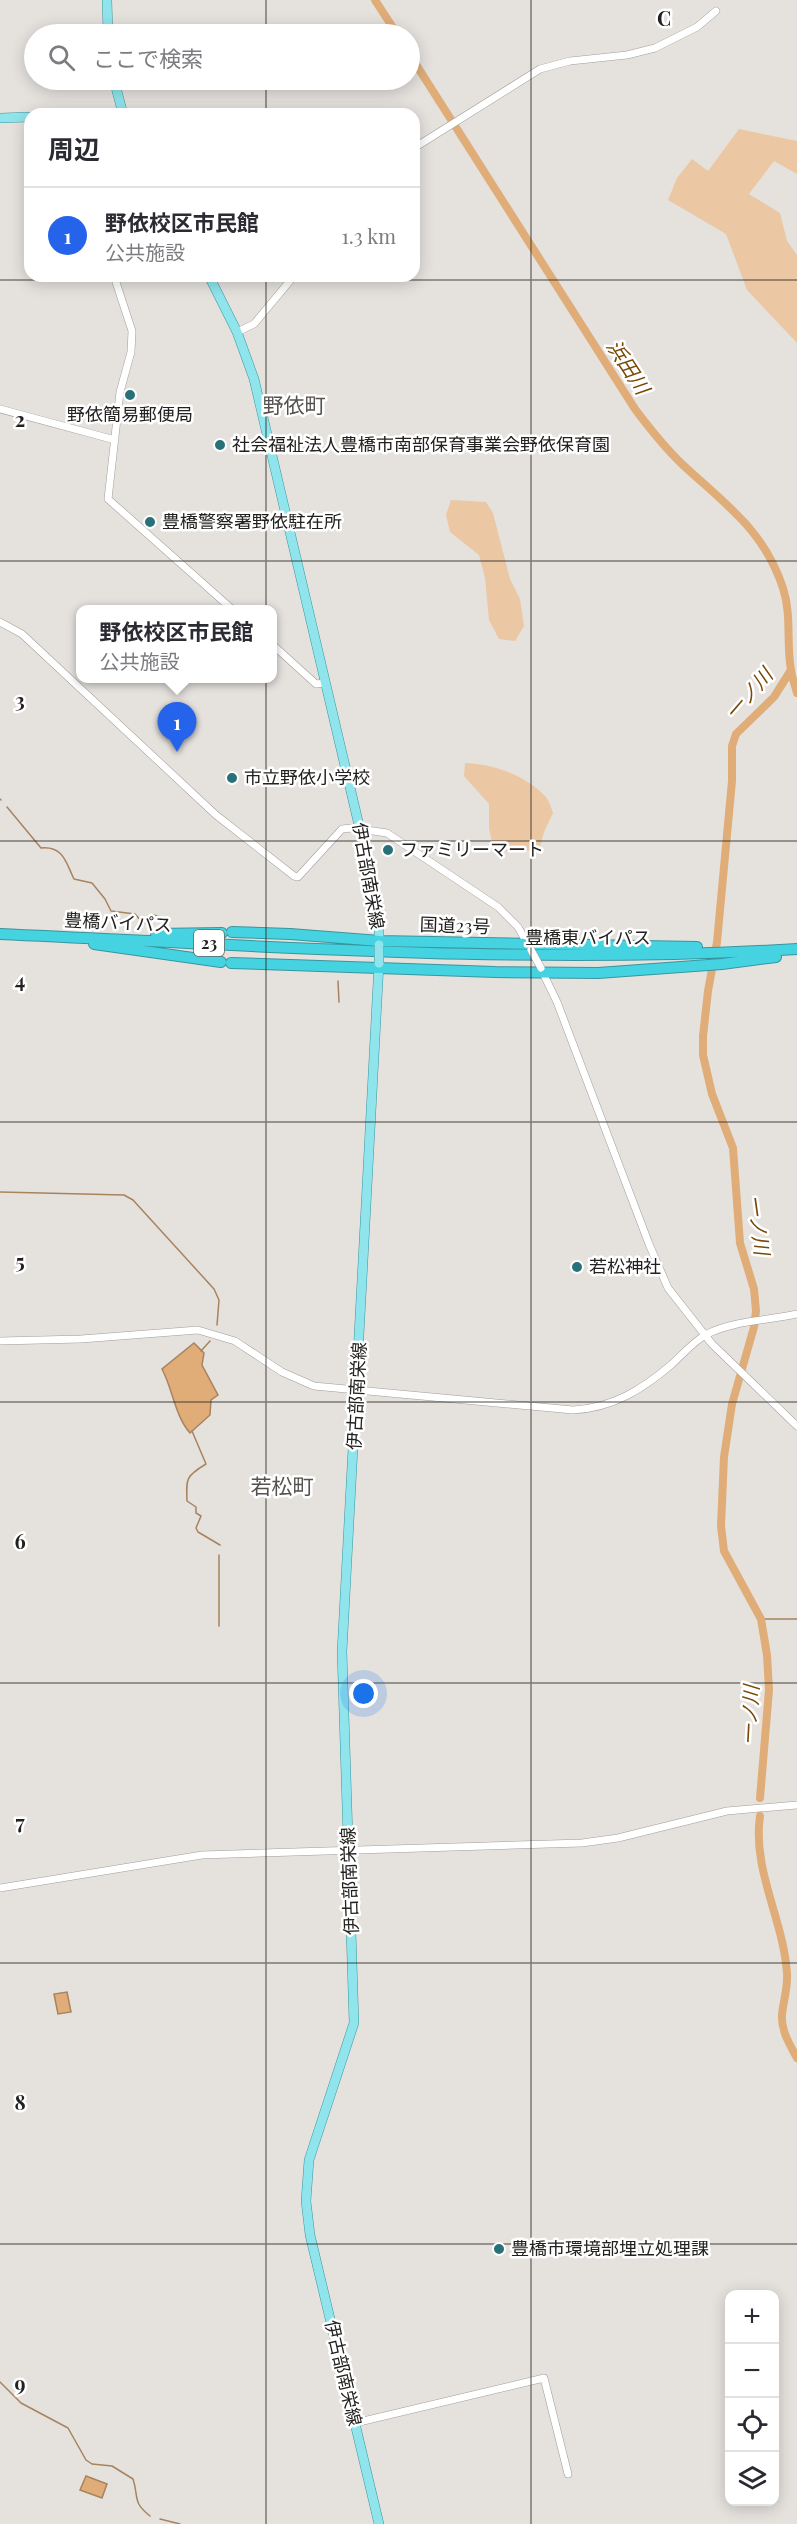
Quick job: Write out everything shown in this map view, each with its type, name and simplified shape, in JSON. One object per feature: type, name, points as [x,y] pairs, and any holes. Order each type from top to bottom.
[{"type":"highway","name":"23","points":[[75,937],[227,933],[290,934],[379,946]]},
{"type":"highway","name":"豊橋バイパス","points":[[0,934],[379,946]]},
{"type":"highway","name":"23","points":[[38,936],[61,941],[226,962],[598,973],[703,966],[738,947],[751,952],[797,949]]},
{"type":"highway","name":"国道23号","points":[[379,946],[530,947]]},
{"type":"highway","name":"豊橋東バイパス","points":[[379,946],[552,956],[705,950]]},
{"type":"highway","name":"23","points":[[530,947],[705,950],[724,955],[797,954]]},
{"type":"main road","points":[[107,0],[108,24]]},
{"type":"main road","points":[[116,90],[120,108]]},
{"type":"main road","points":[[0,118],[24,117]]},
{"type":"main road","name":"伊古部南栄線","points":[[212,282],[237,332],[261,406],[378,906],[379,965],[342,1652],[354,2023],[309,2160],[306,2202],[310,2235],[378,2524]]},
{"type":"street","points":[[420,144],[540,69],[570,61],[627,55],[655,48],[697,27],[716,11]]},
{"type":"street","points":[[116,282],[132,331],[131,352],[120,392],[108,494],[110,502],[228,605]]},
{"type":"street","points":[[237,332],[254,324],[289,282]]},
{"type":"street","points":[[0,409],[115,440]]},
{"type":"street","points":[[0,622],[22,634],[216,815],[294,876],[298,877],[342,830],[360,829],[387,833],[488,899],[513,921],[530,947],[566,1024],[665,1282],[734,1367],[797,1426]]},
{"type":"street","points":[[277,649],[316,684],[325,683]]},
{"type":"street","points":[[0,1341],[81,1339],[198,1330],[235,1341],[282,1372],[306,1383],[513,1405],[589,1409],[615,1402],[640,1389],[706,1335],[745,1321],[797,1314]]},
{"type":"street","points":[[0,1888],[202,1855],[582,1843],[618,1838],[727,1811],[797,1805]]},
{"type":"street","points":[[355,2423],[544,2378],[568,2474]]},
{"type":"shaded area","points":[[739,129],[797,141],[797,174],[774,161],[749,194],[780,213],[787,241],[797,255],[797,343],[747,290],[726,234],[668,200],[677,178],[692,159],[708,171]]},
{"type":"shaded area","points":[[451,500],[486,502],[493,513],[510,579],[520,599],[524,626],[515,641],[499,639],[489,620],[485,578],[479,555],[450,532],[446,515]]},
{"type":"shaded area","points":[[465,763],[508,772],[528,782],[546,798],[553,813],[539,850],[494,852],[489,828],[489,804],[464,776]]},
{"type":"shaded area","points":[[194,1343],[204,1353],[202,1365],[218,1395],[211,1400],[210,1415],[190,1433],[177,1411],[162,1369]]},
{"type":"shaded area","points":[[67,1992],[71,2012],[58,2014],[54,1994]]},
{"type":"shaded area","points":[[86,2476],[107,2484],[102,2498],[80,2490]]},
{"type":"waterway","name":"浜田川","points":[[375,0],[391,24]]},
{"type":"waterway","name":"浜田川","points":[[420,71],[635,409],[670,452],[742,520],[765,550],[775,568],[786,598],[790,660],[797,693]]},
{"type":"waterway","name":"一ノ川","points":[[760,1798],[769,1690],[767,1655],[761,1619],[724,1551],[721,1526],[724,1457],[732,1404],[754,1327],[756,1311],[754,1289],[740,1243],[733,1148],[712,1094],[703,1055],[703,1036],[717,942],[732,781],[732,746],[736,734],[774,697],[791,670]]},
{"type":"waterway","points":[[7,807],[41,848],[55,850],[63,857],[74,879],[92,883],[111,911],[135,914],[143,923],[151,923],[151,917],[154,915],[169,920]]},
{"type":"waterway","points":[[338,981],[339,1002]]},
{"type":"waterway","points":[[0,1192],[124,1195],[133,1200],[214,1289],[219,1300],[217,1325]]},
{"type":"waterway","points":[[201,1351],[210,1341]]},
{"type":"waterway","points":[[192,1431],[206,1464],[189,1478],[187,1501],[196,1507],[196,1513],[201,1516],[196,1528],[198,1532],[220,1545]]},
{"type":"waterway","points":[[219,1555],[219,1626]]},
{"type":"waterway","points":[[761,1619],[797,1619]]},
{"type":"waterway","name":"一ノ川","points":[[760,1816],[760,1856],[785,1954],[787,1984],[782,2015],[783,2027],[797,2058]]},
{"type":"waterway","points":[[0,2382],[21,2403],[68,2428],[86,2460],[92,2464],[112,2466],[133,2479],[138,2503],[150,2516]]},
{"type":"waterway","points":[[160,2519],[180,2524]]},
{"type":"place","name":"野依簡易郵便局","points":[[130,395]]},
{"type":"place","name":"社会福祉法人豊橋市南部保育事業会野依保育園","points":[[220,445]]},
{"type":"place","name":"豊橋警察署野依駐在所","points":[[150,522]]},
{"type":"place","name":"野依校区市民館","points":[[177,752]]},
{"type":"place","name":"市立野依小学校","points":[[232,778]]},
{"type":"place","name":"ファミリーマート","points":[[388,850]]},
{"type":"place","name":"若松神社","points":[[577,1267]]},
{"type":"place","name":"豊橋市環境部埋立処理課","points":[[499,2249]]},
{"type":"district","name":"野依町","points":[[294,406]]},
{"type":"district","name":"若松町","points":[[282,1487]]}]
